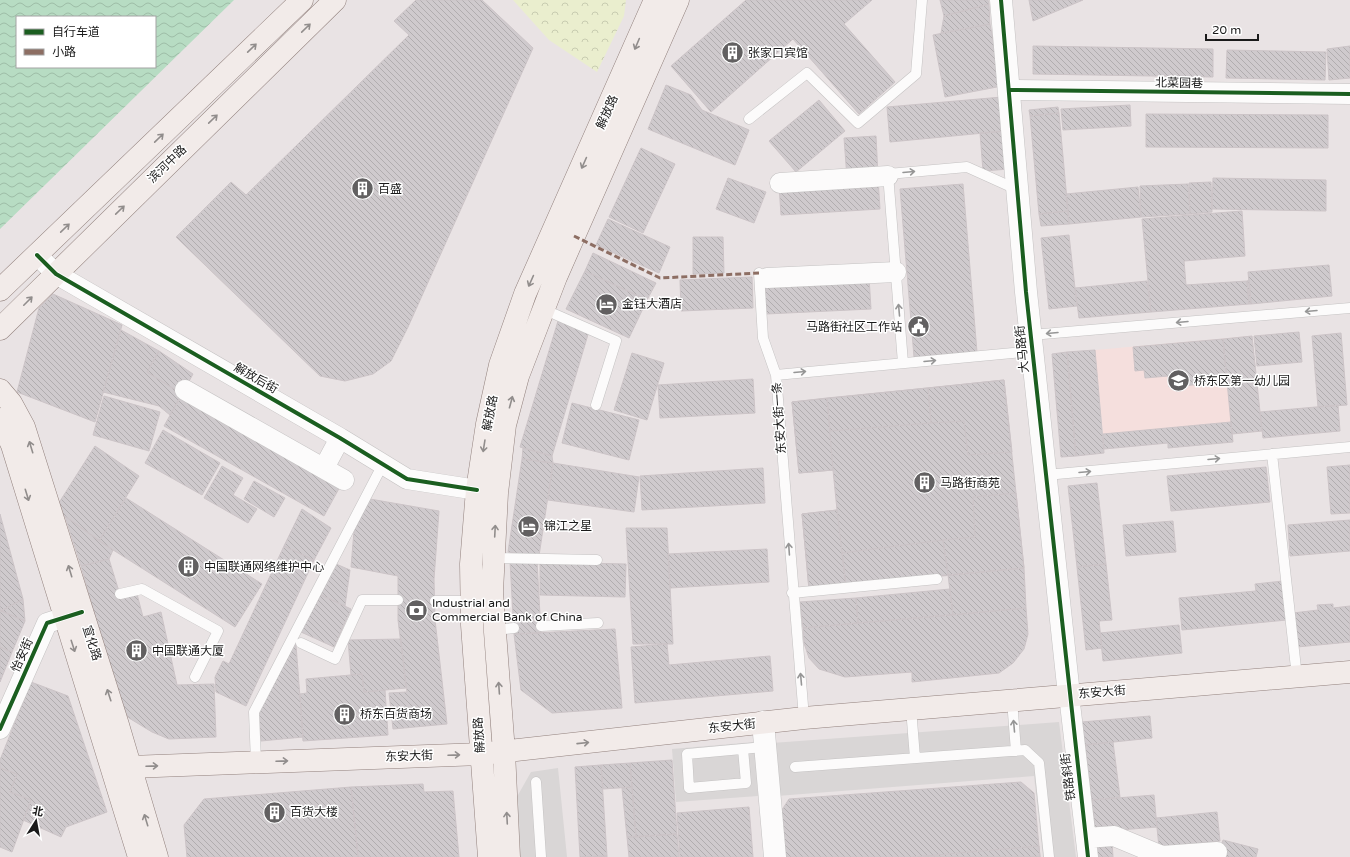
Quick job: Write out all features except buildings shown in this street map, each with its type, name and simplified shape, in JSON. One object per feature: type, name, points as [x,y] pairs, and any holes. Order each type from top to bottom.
[{"type":"main road","name":"滨河中路","points":[[0,290],[302,0]]},
{"type":"main road","name":"滨河中路","points":[[0,329],[334,0]]},
{"type":"main road","name":"解放路","points":[[509,857],[504,752],[504,629],[492,592],[497,494],[505,425],[518,376],[543,309],[678,0]]},
{"type":"main road","name":"解放路","points":[[489,857],[471,601],[471,564],[477,490],[495,387],[500,365],[525,294],[653,3]]},
{"type":"main road","name":"宣化路","points":[[0,390],[11,403],[24,426],[79,609],[122,770],[139,857]]},
{"type":"main road","name":"宣化路","points":[[0,418],[79,609]]},
{"type":"main road","name":"东安大街","points":[[122,770],[256,762],[481,754],[804,718],[1350,672]]},
{"type":"main road","name":"宣化路","points":[[122,770],[157,857]]},
{"type":"street","name":"大马路街","points":[[1001,0],[1032,343],[1069,695]]},
{"type":"street","name":"北菜园巷","points":[[1009,90],[1350,94]]},
{"type":"street","points":[[780,183],[888,176]]},
{"type":"street","name":"解放后街","points":[[37,255],[56,274],[340,438],[407,479],[477,490]]},
{"type":"street","points":[[763,276],[896,272]]},
{"type":"street","points":[[186,390],[344,480]]},
{"type":"street","points":[[324,468],[340,438]]},
{"type":"street","name":"怡安街","points":[[0,729],[47,623],[79,609]]},
{"type":"street","name":"铁路斜街","points":[[1069,695],[1087,848]]},
{"type":"street","points":[[763,722],[775,857]]},
{"type":"street","points":[[1087,848],[1114,836],[1131,851],[1162,856],[1217,852]]},
{"type":"lane","points":[[749,119],[807,73],[858,123],[916,74],[922,0]]},
{"type":"lane","points":[[903,363],[888,174],[967,167],[1018,190]]},
{"type":"lane","points":[[763,276],[763,338],[776,375]]},
{"type":"lane","name":"东安大街一条","points":[[804,718],[792,593],[776,375],[903,363],[1032,343],[1350,308]]},
{"type":"lane","points":[[543,309],[616,341],[596,405]]},
{"type":"lane","points":[[1046,475],[1350,447]]},
{"type":"lane","points":[[1272,454],[1297,677]]},
{"type":"lane","points":[[256,762],[254,712],[383,464]]},
{"type":"lane","points":[[494,558],[597,560]]},
{"type":"lane","points":[[792,593],[937,579]]},
{"type":"lane","points":[[120,594],[142,589],[218,632],[195,678]]},
{"type":"lane","points":[[301,643],[335,659],[362,600],[398,600]]},
{"type":"lane","points":[[435,600],[471,601]]},
{"type":"lane","points":[[541,626],[598,623]]},
{"type":"lane","points":[[1012,700],[1016,751]]},
{"type":"lane","points":[[911,708],[915,758]]},
{"type":"lane","points":[[743,749],[746,783],[689,788],[687,754],[765,747]]},
{"type":"lane","points":[[795,767],[1025,750],[1039,764],[1049,857]]},
{"type":"lane","points":[[536,782],[541,857]]},
{"type":"shaded area","name":"桥东区第一幼儿园","points":[[1252,336],[1262,431],[1232,434],[1231,422],[1103,434],[1095,350]]},
{"type":"shaded area","points":[[1059,722],[1076,857],[1043,857],[1034,776],[777,796],[772,743]]},
{"type":"shaded area","points":[[754,742],[758,796],[676,802],[672,749]]},
{"type":"shaded area","points":[[558,768],[567,857],[517,857],[514,802],[531,772]]},
{"type":"green space","points":[[513,0],[626,0],[624,16],[597,72],[549,40]]},
{"type":"water","points":[[0,0],[234,0],[0,229]]},
{"type":"marked path","points":[[574,236],[660,278],[759,273]]},
{"type":"cycle path","points":[[1001,0],[1026,292],[1088,857]]},
{"type":"cycle path","points":[[1009,90],[1350,94]]},
{"type":"cycle path","points":[[37,255],[56,274],[340,438],[407,479],[477,490]]},
{"type":"cycle path","points":[[0,729],[47,623],[82,612]]},
{"type":"place","name":"张家口宾馆","points":[[732,53]]},
{"type":"place","name":"百盛","points":[[362,189]]},
{"type":"place","name":"金钰大酒店","points":[[607,304]]},
{"type":"place","name":"马路街社区工作站","points":[[918,327]]},
{"type":"place","name":"桥东区第一幼儿园","points":[[1178,381]]},
{"type":"place","name":"马路街商苑","points":[[925,483]]},
{"type":"place","name":"锦江之星","points":[[528,526]]},
{"type":"place","name":"中国联通网络维护中心","points":[[188,567]]},
{"type":"place","name":"Industrial and Commercial Bank of China","points":[[416,610]]},
{"type":"place","name":"中国联通大厦","points":[[137,651]]},
{"type":"place","name":"桥东百货商场","points":[[344,714]]},
{"type":"place","name":"百货大楼","points":[[274,812]]}]
